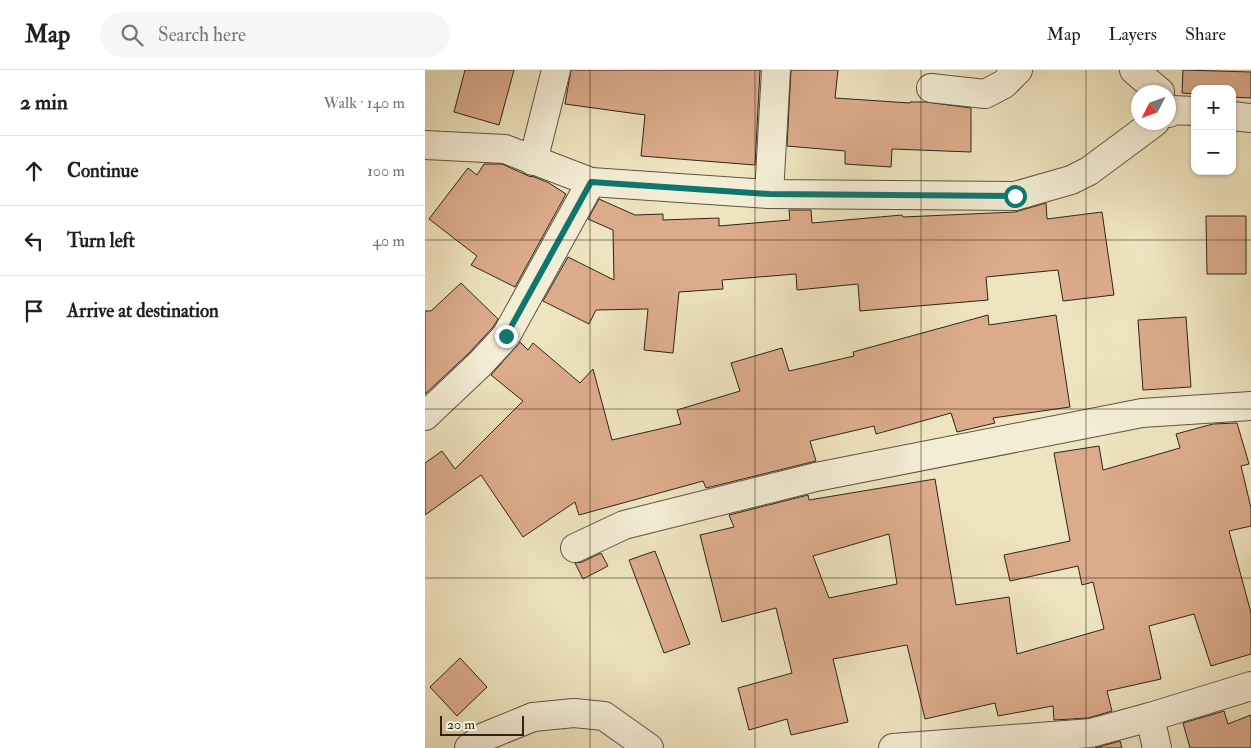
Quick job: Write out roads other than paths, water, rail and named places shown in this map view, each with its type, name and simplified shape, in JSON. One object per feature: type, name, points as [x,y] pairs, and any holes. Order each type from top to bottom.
[{"type":"street","points":[[533,160],[556,70]]},
{"type":"street","points":[[769,194],[776,70]]},
{"type":"street","points":[[931,88],[985,94],[1004,84],[1018,70]]},
{"type":"street","points":[[1134,70],[1148,85]]},
{"type":"street","points":[[1236,116],[1251,118]]},
{"type":"street","points":[[425,145],[505,149],[591,182],[769,194],[1015,196],[1071,180],[1089,171],[1143,130]]},
{"type":"street","points":[[425,416],[480,364],[506,336],[591,182]]},
{"type":"street","points":[[575,548],[624,525],[816,477],[1142,413],[1251,406]]},
{"type":"street","points":[[893,748],[1091,732],[1150,717],[1251,686]]},
{"type":"street","points":[[469,748],[484,737],[533,717],[574,713],[604,716],[649,748]]},
{"type":"street","points":[[1150,717],[1157,748]]}]
